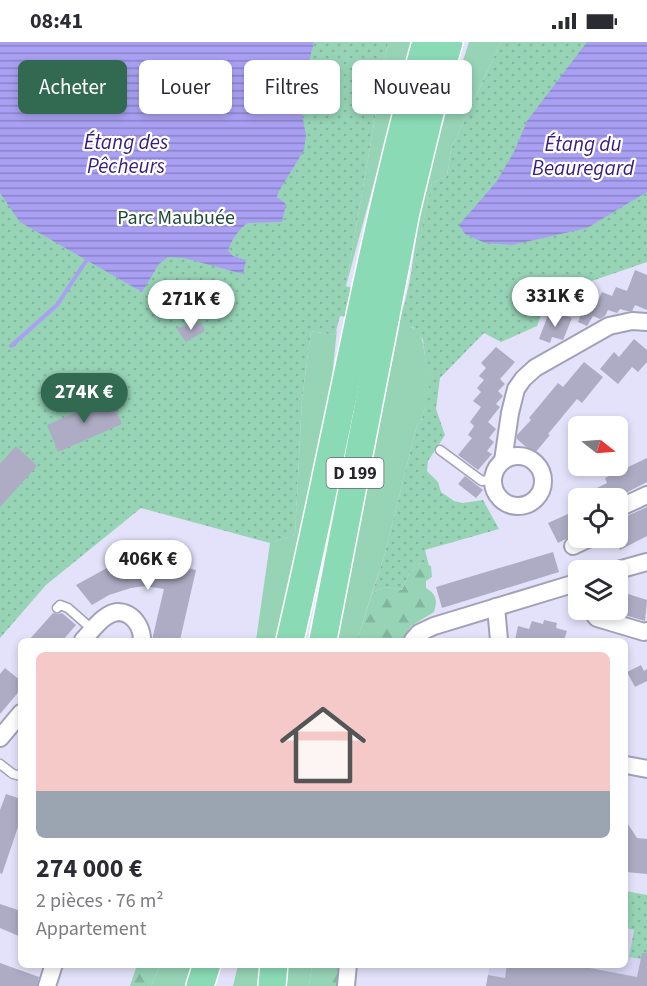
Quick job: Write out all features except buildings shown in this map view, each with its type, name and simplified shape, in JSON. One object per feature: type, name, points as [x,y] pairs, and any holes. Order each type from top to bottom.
[{"type":"highway","name":"D 199","points":[[290,638],[313,543],[369,334],[378,291],[386,198],[426,42]]},
{"type":"highway","name":"D 199","points":[[378,291],[406,212],[449,42]]},
{"type":"highway","name":"D 199","points":[[323,638],[369,334]]},
{"type":"highway","points":[[200,986],[206,968]]},
{"type":"highway","points":[[272,986],[274,968]]},
{"type":"street","points":[[503,461],[519,456],[534,462],[542,476],[540,492],[529,504],[514,506],[507,504],[499,498],[493,487],[494,472],[503,461],[516,389],[535,368],[609,326],[632,321],[647,322]]},
{"type":"street","points":[[628,504],[647,495]]},
{"type":"street","points":[[628,567],[647,562]]},
{"type":"street","points":[[415,638],[419,633],[434,626],[568,585]]},
{"type":"street","points":[[496,607],[499,638]]},
{"type":"street","points":[[93,629],[111,613],[121,613],[137,621],[142,630],[142,638]]},
{"type":"street","points":[[604,620],[647,631]]},
{"type":"street","points":[[0,738],[18,717]]},
{"type":"street","points":[[628,765],[647,769]]},
{"type":"street","points":[[47,986],[53,968]]},
{"type":"street","points":[[346,986],[348,968]]},
{"type":"lane","points":[[440,450],[482,481],[493,479]]},
{"type":"lane","points":[[57,608],[60,605],[68,608],[93,629]]},
{"type":"lane","points":[[0,764],[18,775]]},
{"type":"shaded area","points":[[628,928],[634,930],[647,960],[647,986],[486,986],[489,968],[628,968]]},
{"type":"green space","name":"Parc Maubuée","points":[[0,42],[388,42],[385,60],[352,60],[352,114],[376,114],[346,286],[404,306],[432,183],[447,176],[451,149],[467,114],[472,114],[472,104],[501,42],[647,42],[647,262],[548,296],[537,326],[501,342],[484,333],[440,378],[436,409],[445,435],[428,461],[427,471],[438,482],[441,492],[454,501],[463,503],[483,500],[499,529],[425,550],[429,566],[420,563],[409,574],[402,590],[386,588],[379,589],[372,594],[385,553],[417,425],[421,422],[432,375],[426,365],[423,340],[413,327],[340,316],[335,335],[311,331],[302,399],[295,535],[270,543],[141,508],[46,585],[0,638]]},
{"type":"green space","points":[[388,42],[412,42],[407,60],[385,60]]},
{"type":"green space","points":[[469,42],[501,42],[472,104],[472,60],[463,60]]},
{"type":"green space","points":[[376,114],[393,114],[346,286]]},
{"type":"green space","points":[[446,114],[467,114],[451,149],[447,176],[432,183],[409,286],[423,194]]},
{"type":"green space","points":[[400,323],[414,329],[421,337],[432,375],[431,384],[421,422],[417,425],[385,553],[358,638],[336,638]]},
{"type":"green space","points":[[337,329],[329,408],[281,638],[256,638],[270,543],[295,535],[302,399],[311,331],[335,335]]},
{"type":"green space","points":[[420,563],[431,566],[432,577],[426,581],[426,588],[435,598],[434,612],[411,626],[403,638],[358,638],[372,594],[379,589],[386,588],[402,590],[409,574]]},
{"type":"green space","points":[[628,891],[647,895],[647,960],[629,957],[634,930],[628,928]]},
{"type":"green space","points":[[136,968],[159,968],[151,986],[130,986]]},
{"type":"green space","points":[[159,968],[198,968],[192,986],[151,986]]},
{"type":"green space","points":[[237,968],[267,968],[265,986],[233,986]]},
{"type":"green space","points":[[283,968],[312,968],[309,986],[281,986]]},
{"type":"green space","points":[[312,968],[341,968],[339,986],[309,986]]},
{"type":"water","name":"Étang des Pêcheurs","points":[[0,42],[314,42],[309,60],[244,60],[244,114],[302,114],[306,135],[304,150],[277,197],[286,204],[282,222],[248,223],[233,239],[228,251],[233,256],[246,260],[243,274],[184,258],[168,257],[159,264],[142,292],[20,222],[0,193]]},
{"type":"water","name":"Étang du Beauregard","points":[[587,42],[647,42],[647,192],[587,228],[512,245],[485,243],[465,234],[459,225],[497,181],[514,152],[527,121]]},
{"type":"waterway","points":[[11,346],[57,305],[86,261]]}]
